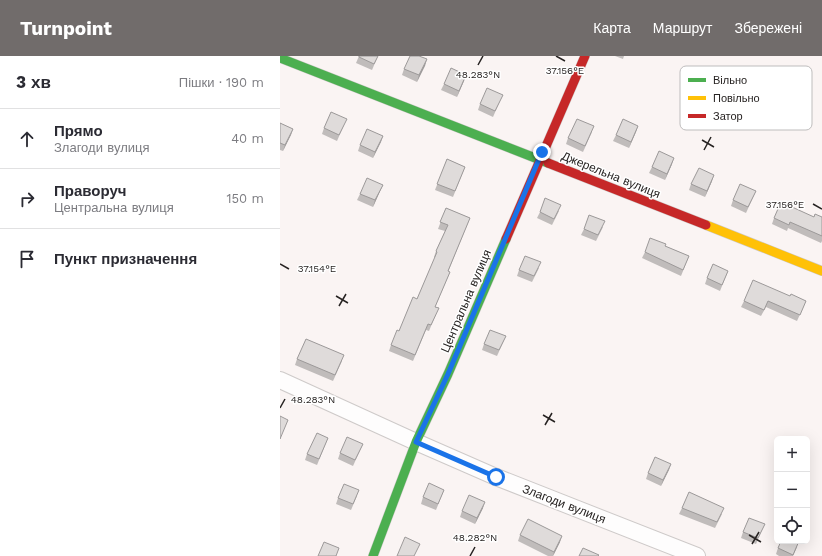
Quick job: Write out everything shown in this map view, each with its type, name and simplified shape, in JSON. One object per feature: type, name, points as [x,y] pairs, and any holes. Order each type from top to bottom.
[{"type":"street","name":"Центральна вулиця","points":[[373,556],[416,442],[448,374],[584,56]]},
{"type":"street","name":"Джерельна вулиця","points":[[280,58],[822,271]]},
{"type":"street","name":"Злагоди вулиця","points":[[280,380],[496,477],[697,556]]},
{"type":"building","points":[[359,56],[378,56],[374,64]]},
{"type":"building","points":[[410,56],[419,56],[427,59],[419,75],[404,69]]},
{"type":"building","points":[[451,68],[466,75],[459,91],[444,84]]},
{"type":"building","points":[[487,88],[503,95],[495,111],[480,104]]},
{"type":"building","points":[[331,112],[347,119],[339,135],[324,128]]},
{"type":"building","points":[[577,119],[594,126],[585,146],[568,138]]},
{"type":"building","points":[[623,119],[638,126],[631,142],[616,135]]},
{"type":"building","points":[[280,123],[293,129],[285,145],[280,143]]},
{"type":"building","points":[[367,129],[383,136],[375,152],[360,145]]},
{"type":"building","points":[[659,151],[674,158],[667,174],[652,167]]},
{"type":"building","points":[[447,159],[465,167],[455,191],[437,184]]},
{"type":"building","points":[[699,168],[714,175],[707,191],[691,184]]},
{"type":"building","points":[[367,178],[383,185],[375,200],[360,194]]},
{"type":"building","points":[[740,184],[756,191],[748,207],[733,200]]},
{"type":"building","points":[[545,198],[561,205],[554,219],[540,212]]},
{"type":"building","points":[[781,202],[814,217],[815,214],[822,217],[822,236],[790,222],[789,225],[774,218]]},
{"type":"building","points":[[446,208],[470,218],[435,307],[439,308],[431,325],[428,324],[415,355],[391,345],[397,330],[399,331],[413,297],[417,299],[448,225],[440,222]]},
{"type":"building","points":[[589,215],[605,221],[598,235],[584,229]]},
{"type":"building","points":[[650,238],[666,244],[665,246],[689,256],[683,270],[645,252]]},
{"type":"building","points":[[525,256],[541,262],[534,276],[519,270]]},
{"type":"building","points":[[713,264],[728,271],[722,285],[707,278]]},
{"type":"building","points":[[753,280],[790,296],[791,294],[806,301],[800,315],[768,301],[764,310],[744,301]]},
{"type":"building","points":[[490,330],[506,336],[499,350],[484,344]]},
{"type":"building","points":[[306,339],[344,355],[335,375],[297,359]]},
{"type":"building","points":[[280,416],[288,420],[280,439]]},
{"type":"building","points":[[317,433],[328,438],[319,459],[307,454]]},
{"type":"building","points":[[347,437],[363,444],[355,460],[340,453]]},
{"type":"building","points":[[655,457],[671,464],[663,480],[648,473]]},
{"type":"building","points":[[429,483],[444,490],[438,504],[423,497]]},
{"type":"building","points":[[344,484],[359,490],[353,504],[338,498]]},
{"type":"building","points":[[689,492],[724,508],[717,522],[682,508]]},
{"type":"building","points":[[469,495],[485,502],[477,518],[462,511]]},
{"type":"building","points":[[749,518],[765,524],[758,538],[743,532]]},
{"type":"building","points":[[528,519],[562,536],[554,552],[520,535]]},
{"type":"building","points":[[405,537],[420,544],[414,556],[397,556]]},
{"type":"building","points":[[324,542],[339,548],[336,556],[318,556]]},
{"type":"building","points":[[780,544],[798,544],[793,555],[778,548]]},
{"type":"building","points":[[583,548],[599,555],[579,556]]},
{"type":"traffic: fast","points":[[280,58],[548,163]]},
{"type":"traffic: fast","points":[[373,556],[416,442],[448,374],[506,239]]},
{"type":"traffic: slow","points":[[706,225],[822,271]]},
{"type":"traffic: jam","points":[[506,239],[585,56]]},
{"type":"traffic: jam","points":[[548,163],[706,225]]},
{"type":"route","points":[[496,477],[416,442],[448,374],[542,152]]}]
